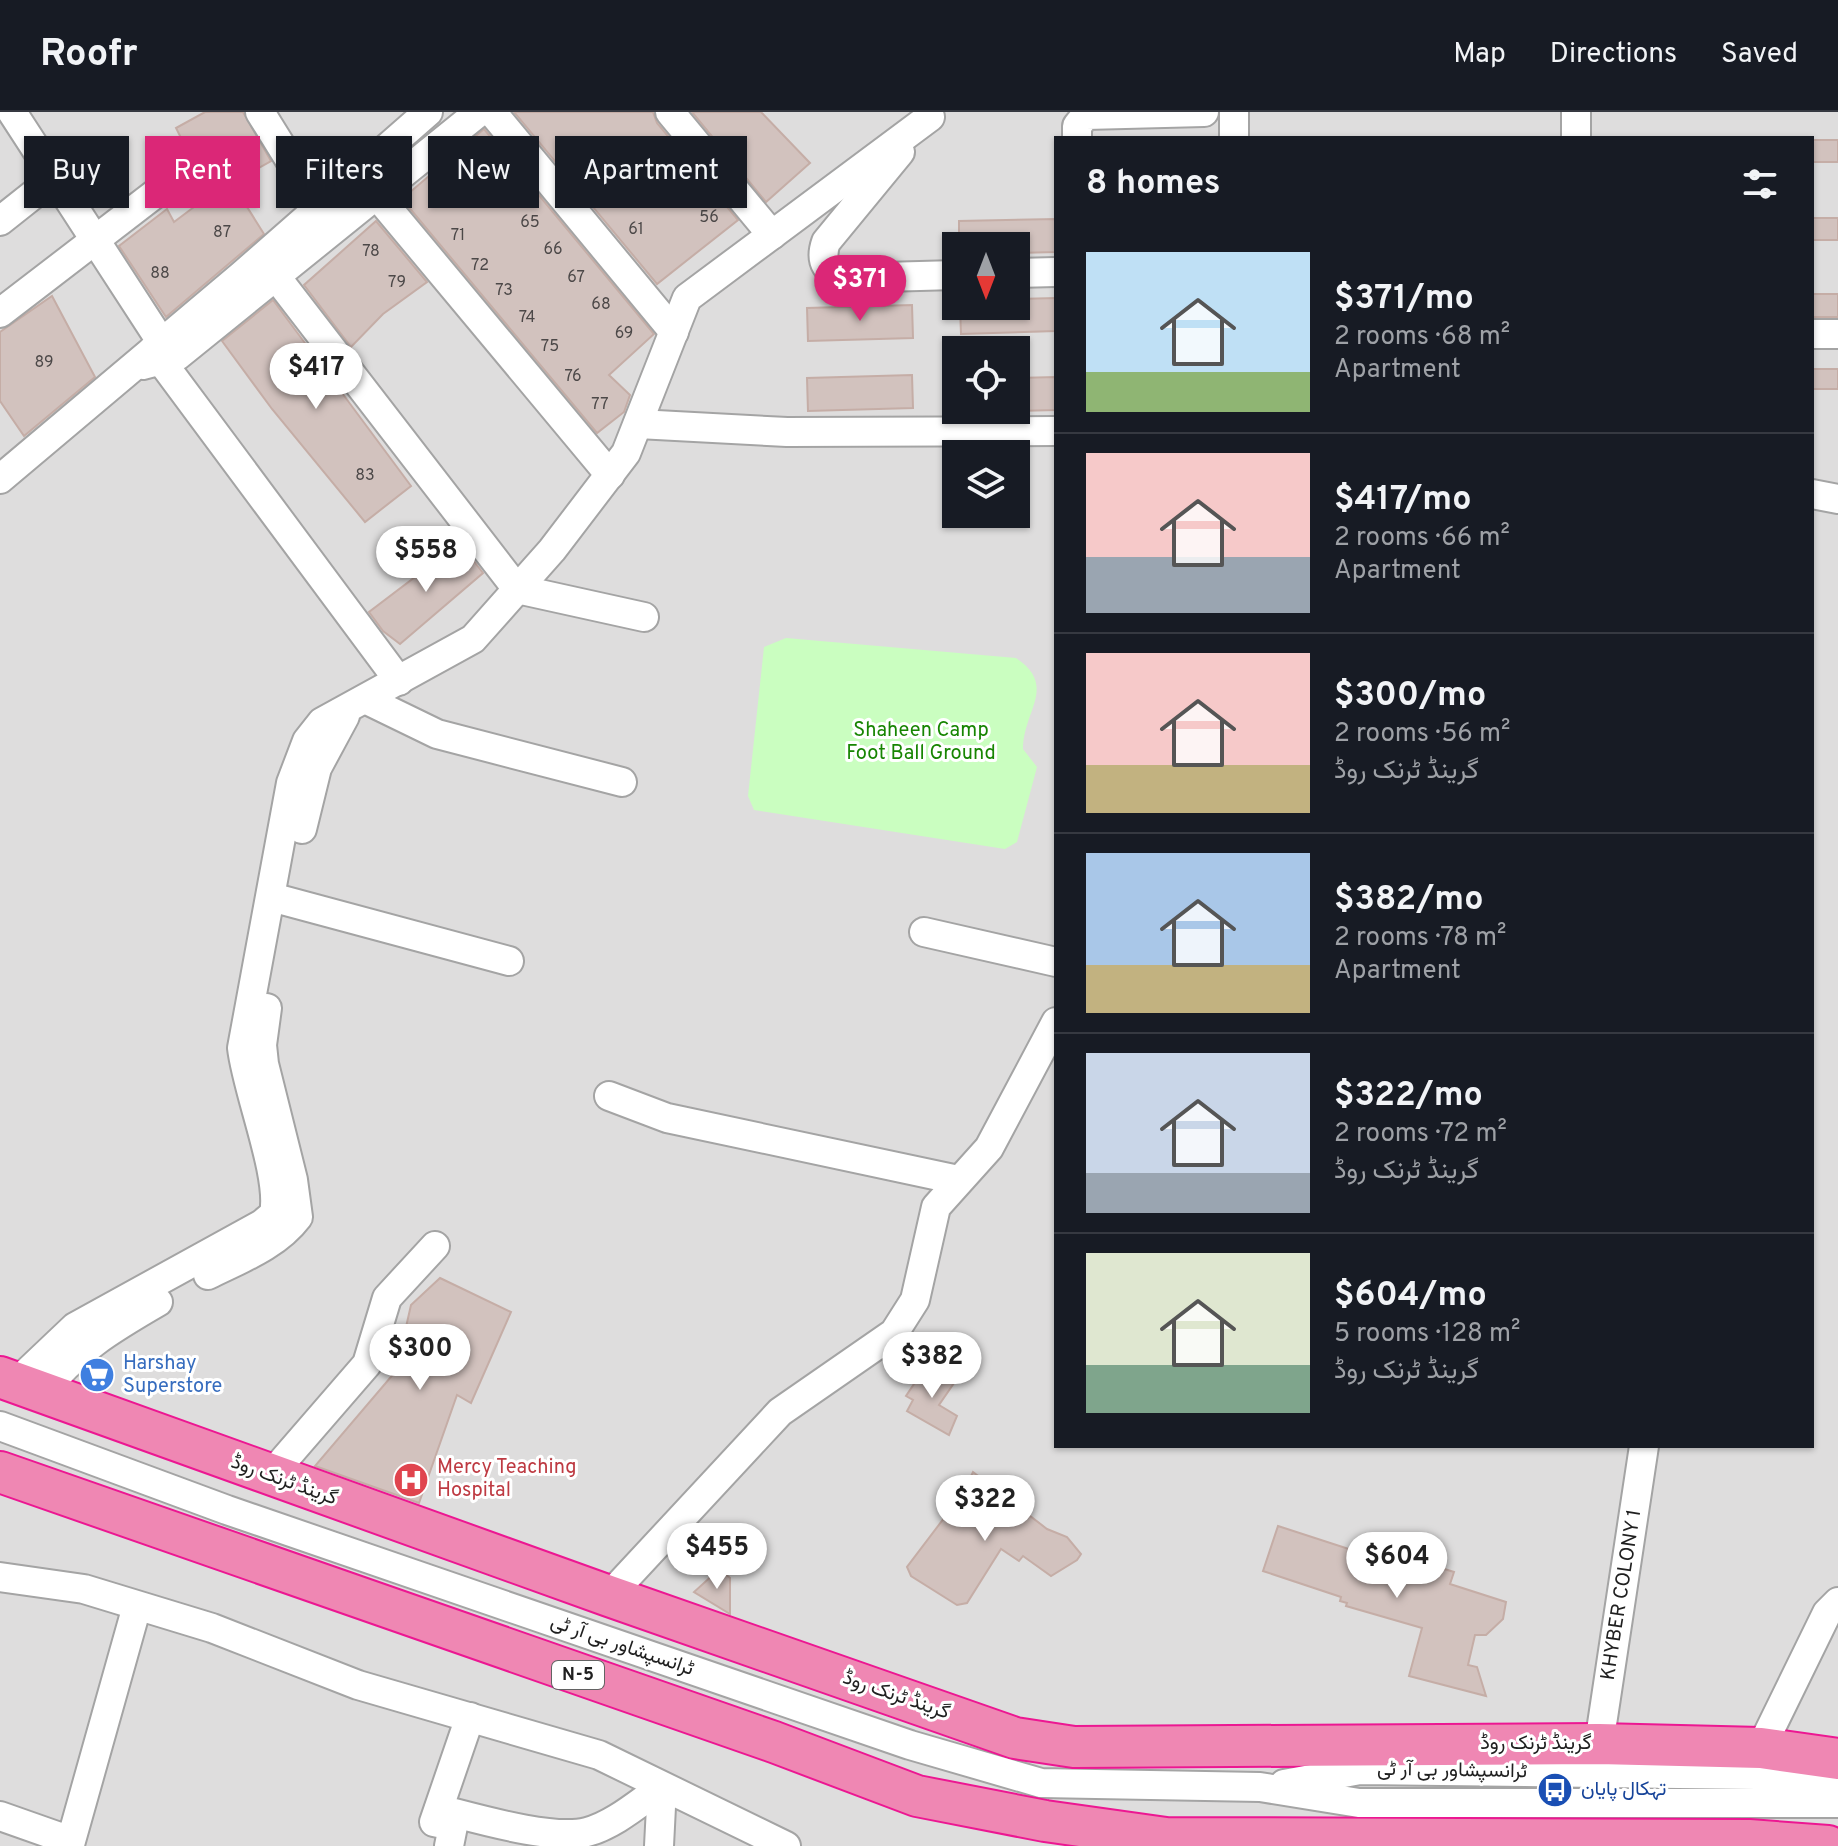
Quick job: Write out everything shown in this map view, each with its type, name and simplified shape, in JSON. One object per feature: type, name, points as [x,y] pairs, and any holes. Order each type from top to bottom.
[{"type":"highway","name":"گرینڈ ٹرنک روڈ","points":[[19,1384],[270,1476],[1015,1738],[1074,1747],[1599,1744],[1761,1748],[1838,1759]]},
{"type":"highway","name":"N-5","points":[[0,1472],[774,1742],[917,1796],[1045,1821],[1166,1838],[1828,1846]]},
{"type":"street","points":[[260,112],[276,138]]},
{"type":"street","points":[[400,136],[428,112]]},
{"type":"street","points":[[412,164],[479,112]]},
{"type":"street","points":[[492,112],[674,332]]},
{"type":"street","points":[[670,112],[772,235]]},
{"type":"street","points":[[1077,136],[1077,126],[1086,115],[1204,112]]},
{"type":"street","points":[[1234,112],[1234,136]]},
{"type":"street","points":[[1576,112],[1576,136]]},
{"type":"street","points":[[19,1384],[75,1327],[262,1224],[274,1214],[274,1192],[245,1076],[242,1048],[280,899],[298,762],[307,741],[322,722],[473,639],[626,453],[687,298],[932,114]]},
{"type":"street","points":[[932,114],[835,230],[822,253],[833,274],[847,278],[942,275]]},
{"type":"street","points":[[14,119],[25,136]]},
{"type":"street","points":[[0,221],[24,202]]},
{"type":"street","points":[[0,313],[145,202]]},
{"type":"street","points":[[72,208],[94,241],[153,355],[399,681]]},
{"type":"street","points":[[0,479],[153,355],[318,208]]},
{"type":"street","points":[[153,355],[177,356],[277,278],[358,208]]},
{"type":"street","points":[[388,208],[610,475]]},
{"type":"street","points":[[1030,273],[1054,272]]},
{"type":"street","points":[[277,278],[517,589],[644,617]]},
{"type":"street","points":[[1814,334],[1838,334]]},
{"type":"street","points":[[638,424],[787,432],[1054,431]]},
{"type":"street","points":[[1814,494],[1838,499]]},
{"type":"street","points":[[359,702],[437,734],[622,782]]},
{"type":"street","points":[[280,899],[509,961]]},
{"type":"street","points":[[924,932],[1054,962]]},
{"type":"street","points":[[609,1596],[780,1412],[894,1333],[915,1300],[936,1207],[989,1148],[1054,1026]]},
{"type":"street","points":[[609,1096],[667,1118],[958,1180]]},
{"type":"street","points":[[270,1476],[367,1364],[387,1298],[435,1246]]},
{"type":"street","name":"ٹرانسپشاور بی آر ٹی","points":[[0,1426],[227,1510],[990,1771],[1070,1787],[1260,1787],[1359,1803],[1838,1803]]},
{"type":"street","name":"KHYBER COLONY 1","points":[[1599,1744],[1644,1448]]},
{"type":"street","points":[[0,1577],[84,1589],[212,1628],[358,1685],[599,1755],[786,1846]]},
{"type":"street","points":[[1761,1748],[1827,1613],[1838,1602]]},
{"type":"street","points":[[0,1816],[71,1841],[137,1606]]},
{"type":"street","points":[[449,1846],[453,1826],[434,1822],[470,1717]]},
{"type":"street","name":"ٹرانسپشاور بی آر ٹی","points":[[1260,1787],[1360,1770],[1756,1775],[1838,1786]]},
{"type":"street","points":[[439,1809],[537,1831],[605,1834],[662,1787]]},
{"type":"street","points":[[659,1846],[662,1787]]},
{"type":"shaded area","points":[[0,112],[1838,112],[1838,1846],[0,1846]]},
{"type":"green space","name":"Shaheen Camp Foot Ball Ground","points":[[786,638],[1016,658],[1028,668],[1037,689],[1023,749],[1037,767],[1017,842],[1005,849],[754,810],[748,796],[764,647]]},
{"type":"building","points":[[205,112],[243,112],[257,136],[180,136],[176,128]]},
{"type":"building","points":[[514,112],[653,112],[668,136],[555,136],[555,161],[539,142],[539,136],[534,136]]},
{"type":"building","points":[[692,112],[761,112],[810,163],[766,202],[747,179],[747,136],[712,136]]},
{"type":"building","points":[[484,129],[490,136],[476,136]]},
{"type":"building","points":[[1814,140],[1838,140],[1838,162],[1814,162]]},
{"type":"building","points":[[260,142],[271,161],[260,167]]},
{"type":"building","points":[[428,177],[428,208],[539,208],[539,195],[654,334],[609,375],[630,395],[624,412],[597,433],[410,208],[412,208],[412,190]]},
{"type":"building","points":[[193,208],[248,208],[264,234],[166,317],[119,246],[167,209],[174,222]]},
{"type":"building","points":[[594,208],[728,208],[738,220],[657,284]]},
{"type":"building","points":[[1814,218],[1838,218],[1838,240],[1814,240]]},
{"type":"building","points":[[1054,219],[1054,252],[1030,253],[1030,232],[959,232],[959,221]]},
{"type":"building","points":[[376,221],[427,282],[383,314],[351,347],[304,285]]},
{"type":"building","points":[[1814,294],[1838,294],[1838,317],[1814,317]]},
{"type":"building","points":[[52,296],[95,377],[24,436],[0,401],[0,332]]},
{"type":"building","points":[[1054,298],[1054,331],[961,334],[960,320],[1030,320],[1030,299]]},
{"type":"building","points":[[273,300],[411,486],[365,522],[272,409],[222,341]]},
{"type":"building","points":[[912,305],[913,338],[808,341],[807,308]]},
{"type":"building","points":[[1814,369],[1838,369],[1838,389],[1814,389]]},
{"type":"building","points":[[912,375],[913,408],[808,411],[807,378]]},
{"type":"building","points":[[1054,377],[1054,410],[1030,411],[1030,378]]},
{"type":"building","points":[[460,543],[483,573],[400,644],[383,631],[369,612]]},
{"type":"building","points":[[440,1278],[511,1312],[471,1403],[457,1395],[419,1503],[315,1466],[396,1371],[411,1305]]},
{"type":"building","points":[[926,1366],[954,1383],[939,1405],[957,1416],[949,1435],[907,1411],[913,1400],[906,1396]]},
{"type":"building","points":[[973,1472],[1047,1529],[1067,1537],[1081,1554],[1077,1560],[1051,1576],[1023,1556],[1019,1561],[1001,1549],[967,1603],[957,1605],[911,1576],[907,1567],[963,1493]]},
{"type":"building","points":[[1278,1526],[1361,1553],[1364,1544],[1454,1572],[1450,1584],[1506,1602],[1503,1619],[1486,1635],[1475,1635],[1468,1665],[1477,1667],[1486,1696],[1409,1676],[1422,1628],[1346,1606],[1347,1603],[1340,1601],[1341,1597],[1263,1571]]},
{"type":"building","points":[[715,1573],[724,1573],[730,1578],[730,1614],[694,1592]]},
{"type":"place","name":"Harshay Superstore","points":[[97,1375]]},
{"type":"place","name":"Mercy Teaching Hospital","points":[[411,1480]]},
{"type":"place","name":"تہکال پایان","points":[[1555,1790]]}]
